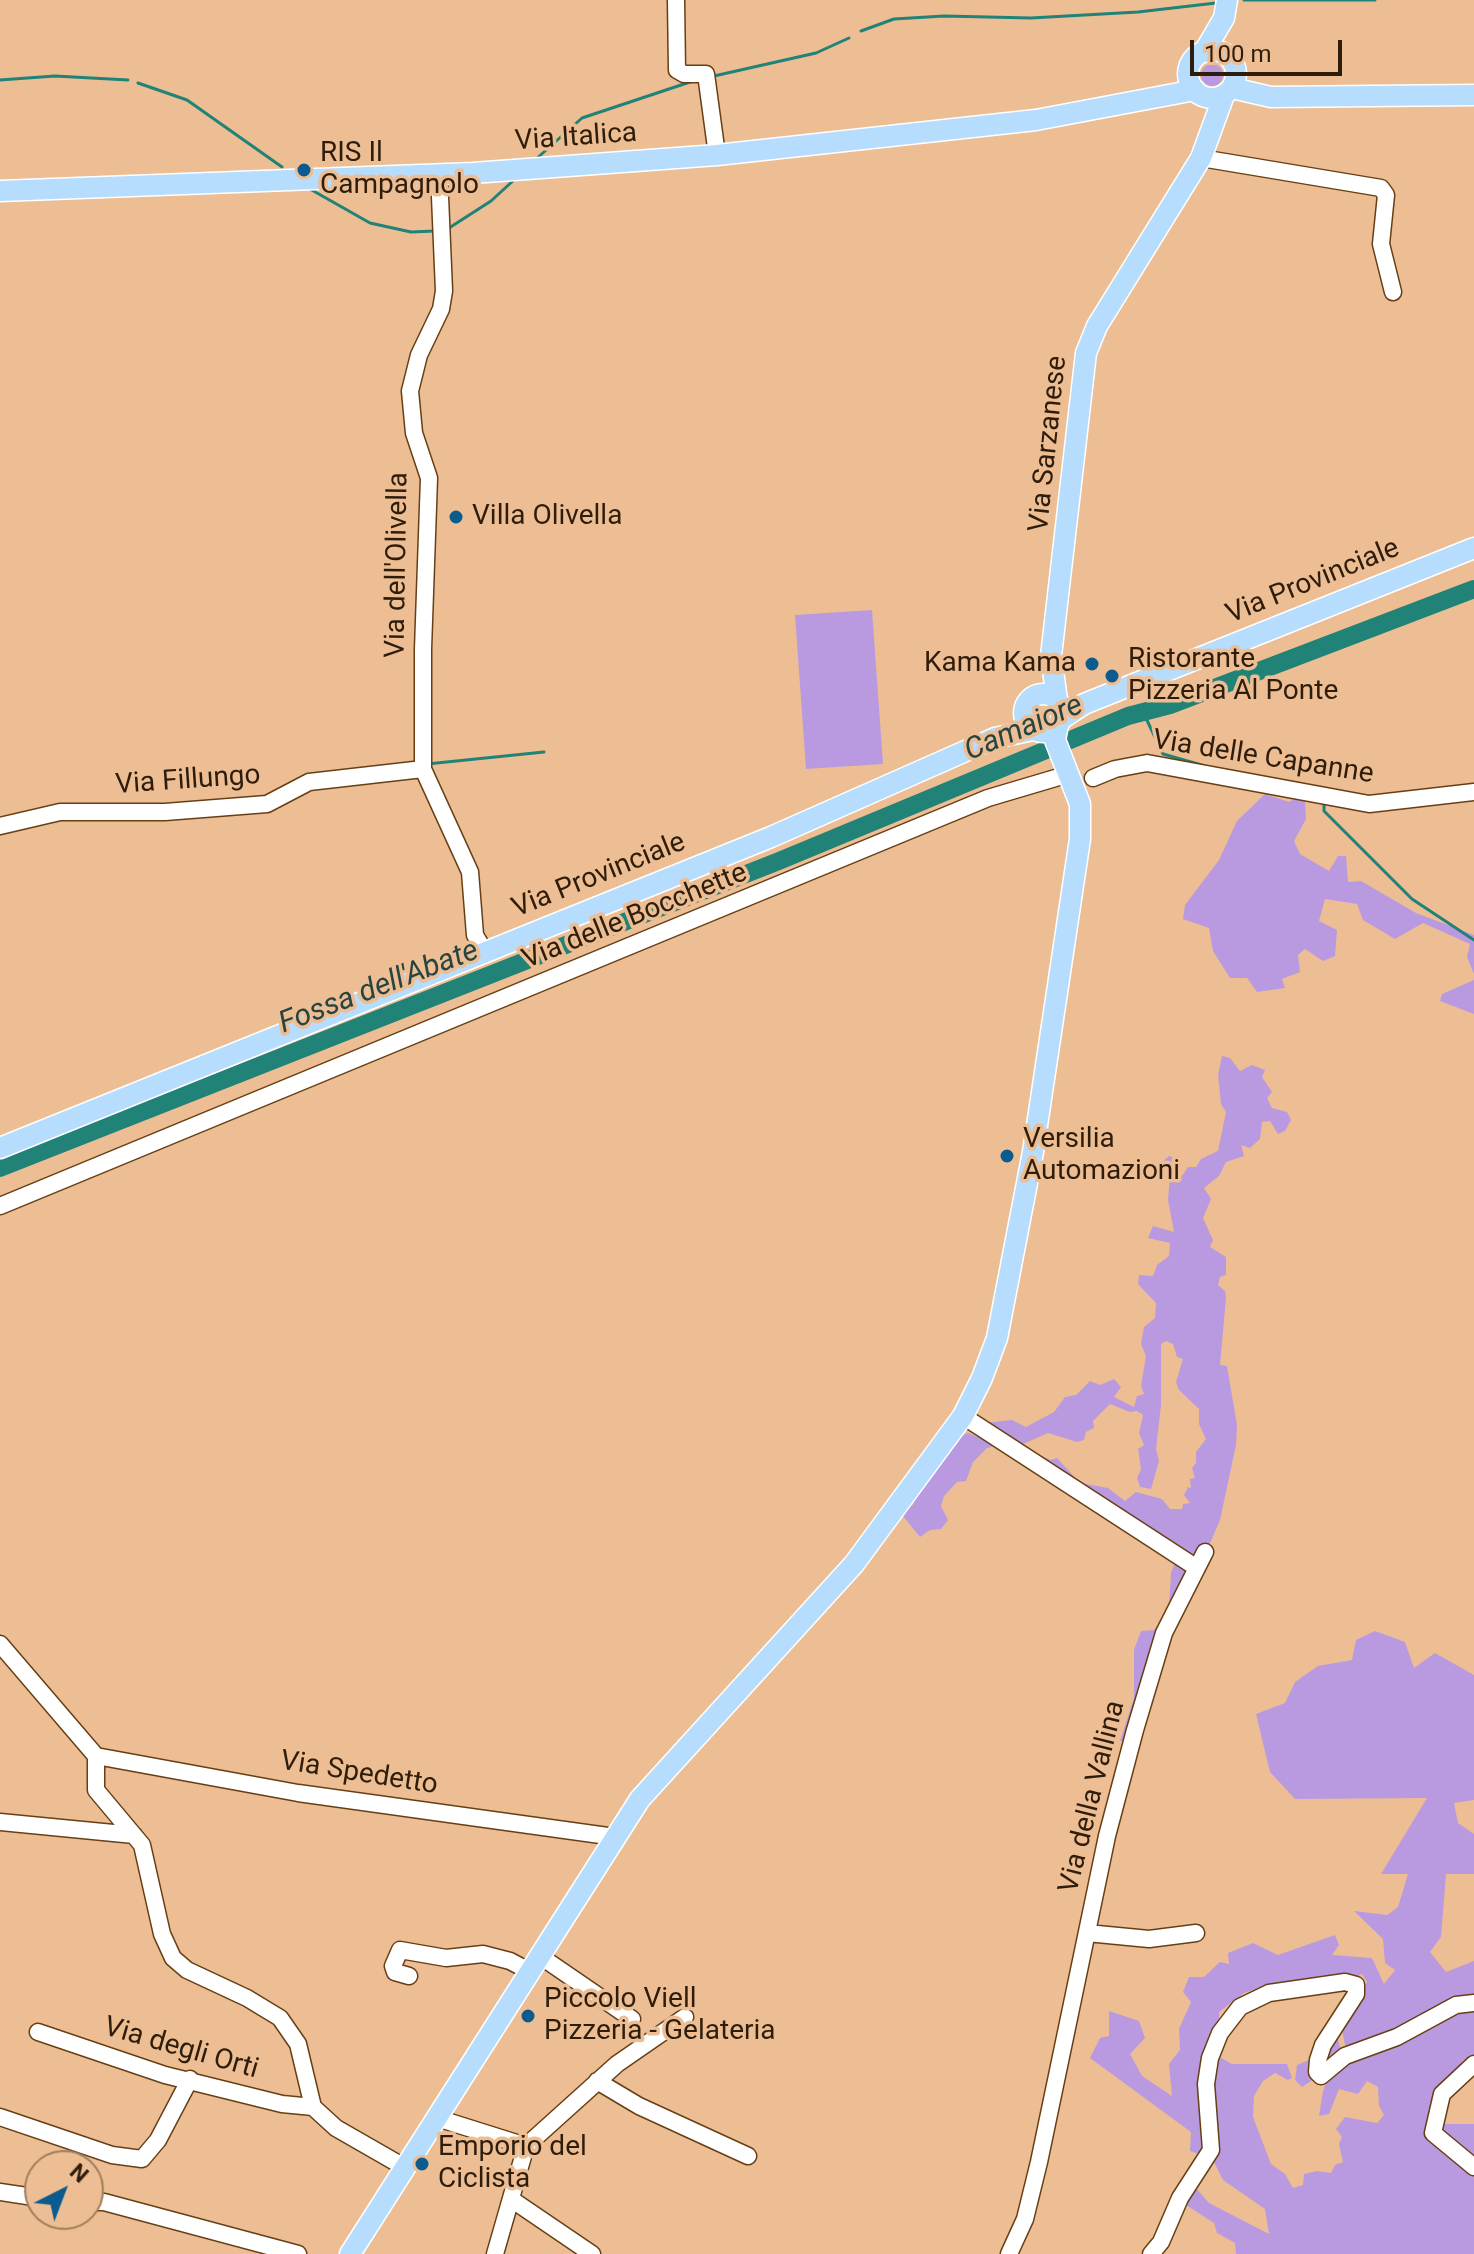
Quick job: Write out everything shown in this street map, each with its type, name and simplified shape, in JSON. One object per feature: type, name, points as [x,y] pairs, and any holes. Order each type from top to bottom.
[{"type":"main road","name":"Via Italica","points":[[1151,97],[1189,69],[1204,52],[1226,9]]},
{"type":"main road","name":"Via Sarzanese","points":[[1052,721],[1051,656],[1086,353],[1097,326],[1201,158],[1214,129],[1229,77],[1226,9]]},
{"type":"main road","points":[[1204,52],[1229,77],[1271,97],[1474,95]]},
{"type":"main road","points":[[1189,69],[1189,80],[1209,108],[1214,129]]},
{"type":"main road","name":"Via Italica","points":[[0,191],[439,173],[717,155],[1036,120],[1151,97],[1198,93],[1212,98],[1229,77]]},
{"type":"main road","name":"Via Provinciale","points":[[0,1148],[771,837],[995,738],[1052,721],[1084,704],[1474,548]]},
{"type":"main road","name":"Via Sarzanese","points":[[1028,702],[1051,656]]},
{"type":"main road","points":[[350,2254],[640,1799],[854,1564],[963,1416],[997,1338],[1033,1152],[1082,827],[1075,777],[1042,694],[1028,702],[1024,717],[1052,721]]},
{"type":"main road","name":"Via Provinciale","points":[[995,738],[1011,725],[1028,702]]},
{"type":"street","points":[[676,0],[677,70],[708,78],[717,155]]},
{"type":"street","points":[[1201,158],[1381,188],[1386,195],[1381,244],[1393,292]]},
{"type":"street","name":"Via dell'Olivella","points":[[439,173],[444,291],[441,309],[419,355],[410,391],[414,433],[429,478],[423,649],[423,769],[470,872],[475,935],[485,952]]},
{"type":"street","name":"Via delle Capanne","points":[[1075,777],[1147,763],[1331,799],[1388,803],[1474,792]]},
{"type":"street","name":"Via Fillungo","points":[[0,826],[60,812],[165,812],[267,804],[320,780],[423,769]]},
{"type":"street","name":"Via delle Bocchette","points":[[0,1206],[988,798],[1075,777]]},
{"type":"street","points":[[963,1416],[1197,1568]]},
{"type":"street","name":"Via della Vallina","points":[[1009,2254],[1025,2219],[1065,2048],[1107,1836],[1161,1643],[1205,1552]]},
{"type":"street","points":[[0,1644],[96,1756],[96,1790],[134,1835],[145,1855],[162,1934],[173,1958],[187,1970],[247,1998],[280,2018],[298,2044],[313,2107],[336,2128],[404,2167]]},
{"type":"street","name":"Via Spedetto","points":[[96,1756],[298,1793],[615,1837]]},
{"type":"street","points":[[0,1822],[134,1835]]},
{"type":"street","points":[[1087,1933],[1170,1939],[1196,1933]]},
{"type":"street","points":[[409,1976],[395,1972],[393,1966],[400,1950],[446,1958],[483,1954],[534,1964],[632,2019]]},
{"type":"street","points":[[1151,2254],[1161,2242],[1180,2198],[1211,2150],[1206,2084],[1210,2058],[1220,2033],[1240,2007],[1269,1993],[1345,1982],[1356,1985],[1356,1994],[1323,2045],[1317,2072],[1321,2076],[1345,2056],[1397,2037],[1456,2005],[1474,2003]]},
{"type":"street","points":[[495,2254],[526,2146],[597,2081],[685,2017]]},
{"type":"street","name":"Via degli Orti","points":[[38,2032],[165,2075],[256,2098],[313,2107]]},
{"type":"street","points":[[1474,2050],[1469,2068],[1442,2094],[1433,2133],[1474,2167]]},
{"type":"street","points":[[0,2117],[112,2155],[142,2159],[158,2140],[190,2079]]},
{"type":"street","points":[[597,2081],[639,2106],[748,2156]]},
{"type":"street","points":[[437,2118],[526,2146]]},
{"type":"street","points":[[0,2192],[24,2196]]},
{"type":"street","points":[[511,2199],[592,2254]]},
{"type":"street","points":[[104,2202],[298,2254]]},
{"type":"shaded area","points":[[1212,64],[1220,67],[1223,75],[1220,83],[1212,86],[1204,83],[1201,75],[1204,67]]},
{"type":"shaded area","points":[[872,610],[883,764],[806,769],[795,615]]},
{"type":"shaded area","points":[[1265,794],[1289,802],[1297,798],[1305,802],[1306,819],[1294,841],[1300,854],[1329,871],[1338,856],[1346,856],[1348,882],[1361,881],[1416,913],[1474,935],[1474,974],[1467,957],[1470,944],[1423,923],[1395,939],[1363,920],[1357,904],[1325,899],[1319,921],[1337,930],[1335,956],[1323,961],[1305,949],[1298,955],[1300,972],[1282,979],[1285,988],[1257,992],[1247,978],[1230,978],[1213,951],[1209,928],[1183,919],[1185,905],[1219,860],[1237,821]]},
{"type":"shaded area","points":[[1474,980],[1474,1014],[1440,1001],[1442,994]]},
{"type":"shaded area","points":[[1222,1056],[1230,1058],[1240,1071],[1252,1065],[1265,1070],[1262,1077],[1272,1092],[1267,1098],[1272,1108],[1287,1112],[1291,1120],[1285,1131],[1278,1134],[1270,1121],[1262,1122],[1260,1139],[1250,1148],[1241,1145],[1244,1156],[1226,1162],[1219,1176],[1204,1188],[1211,1199],[1203,1218],[1213,1240],[1210,1247],[1226,1257],[1226,1275],[1220,1277],[1218,1285],[1225,1291],[1226,1298],[1220,1365],[1227,1366],[1237,1425],[1236,1445],[1220,1520],[1125,1741],[1120,1741],[1134,1698],[1134,1650],[1141,1631],[1154,1630],[1169,1606],[1171,1573],[1176,1560],[994,1446],[987,1448],[973,1462],[966,1481],[957,1482],[944,1496],[941,1506],[948,1520],[941,1529],[930,1530],[920,1537],[903,1516],[903,1509],[913,1505],[916,1491],[958,1437],[968,1433],[978,1437],[984,1423],[1012,1420],[1026,1427],[1054,1412],[1065,1397],[1076,1395],[1090,1381],[1100,1385],[1114,1379],[1121,1387],[1114,1397],[1134,1407],[1137,1396],[1144,1394],[1141,1386],[1146,1356],[1141,1344],[1144,1327],[1155,1318],[1156,1303],[1138,1284],[1139,1275],[1153,1276],[1157,1265],[1169,1256],[1170,1243],[1148,1238],[1153,1226],[1174,1232],[1168,1200],[1170,1175],[1164,1170],[1162,1162],[1169,1156],[1174,1158],[1174,1168],[1182,1176],[1188,1167],[1196,1167],[1201,1159],[1218,1151],[1226,1112],[1221,1104],[1218,1075]],"holes":[[[1166,1341],[1173,1344],[1177,1357],[1183,1359],[1176,1382],[1179,1390],[1199,1409],[1199,1424],[1206,1439],[1196,1452],[1196,1463],[1192,1468],[1195,1478],[1190,1479],[1191,1488],[1188,1487],[1184,1495],[1190,1503],[1183,1504],[1182,1509],[1170,1509],[1162,1499],[1136,1492],[1125,1501],[1108,1488],[1080,1483],[1057,1458],[1051,1460],[1016,1447],[1048,1433],[1077,1442],[1084,1440],[1086,1432],[1094,1428],[1093,1421],[1110,1404],[1130,1412],[1137,1411],[1143,1415],[1139,1433],[1144,1445],[1138,1449],[1141,1469],[1137,1478],[1140,1487],[1151,1489],[1159,1461],[1156,1449],[1161,1405],[1161,1344]]]},
{"type":"shaded area","points":[[1375,1631],[1405,1642],[1414,1668],[1435,1653],[1474,1675],[1474,1800],[1454,1803],[1458,1823],[1474,1834],[1474,1874],[1446,1874],[1441,1937],[1430,1952],[1446,1972],[1474,1961],[1474,2059],[1463,2060],[1438,2124],[1474,2124],[1474,2254],[1236,2254],[1235,2243],[1217,2233],[1214,2223],[1183,2203],[1196,2188],[1209,2203],[1269,2234],[1265,2209],[1223,2180],[1212,2158],[1190,2151],[1191,2132],[1090,2058],[1100,2038],[1109,2036],[1109,2011],[1139,2021],[1145,2038],[1130,2054],[1142,2076],[1172,2096],[1169,2064],[1180,2050],[1179,2029],[1191,2002],[1183,1992],[1189,1977],[1204,1977],[1220,1962],[1229,1964],[1228,1953],[1253,1943],[1278,1955],[1335,1935],[1339,1945],[1332,1955],[1372,1958],[1384,1984],[1395,1970],[1385,1963],[1383,1939],[1354,1911],[1387,1915],[1398,1907],[1408,1874],[1381,1874],[1427,1798],[1295,1799],[1270,1772],[1256,1714],[1285,1703],[1295,1682],[1318,1666],[1352,1660],[1356,1640]],"holes":[[[1362,1974],[1367,1982],[1341,2026],[1346,2049],[1341,2051],[1337,2035],[1316,2057],[1297,2065],[1295,2080],[1302,2087],[1311,2081],[1313,2072],[1330,2073],[1319,2116],[1329,2114],[1339,2089],[1358,2094],[1367,2081],[1378,2087],[1379,2106],[1384,2115],[1377,2123],[1345,2117],[1336,2129],[1342,2137],[1339,2144],[1343,2162],[1335,2165],[1331,2173],[1317,2171],[1304,2174],[1303,2185],[1293,2188],[1285,2174],[1271,2164],[1253,2117],[1254,2096],[1263,2081],[1275,2073],[1288,2080],[1292,2078],[1287,2064],[1232,2064],[1207,2050],[1219,2021],[1219,2012],[1244,1993],[1271,1984],[1282,1987],[1323,1975],[1324,1981],[1351,1979]]]},
{"type":"waterway","points":[[1244,0],[1375,0]]},
{"type":"waterway","points":[[861,31],[894,19],[944,16],[1031,18],[1138,12],[1216,3]]},
{"type":"waterway","points":[[714,76],[816,53],[849,38]]},
{"type":"waterway","points":[[0,80],[55,76],[128,80]]},
{"type":"waterway","points":[[535,160],[582,118],[693,81]]},
{"type":"waterway","points":[[138,83],[187,100],[282,167]]},
{"type":"waterway","points":[[449,228],[491,201],[515,179]]},
{"type":"waterway","points":[[310,189],[370,223],[411,232],[435,231]]},
{"type":"waterway","name":"Fossa dell'Abate","points":[[0,1168],[779,861],[1128,716],[1170,705],[1474,589]]},
{"type":"waterway","points":[[1144,714],[1163,754],[1205,766]]},
{"type":"waterway","points":[[427,764],[544,752]]},
{"type":"waterway","points":[[1324,802],[1324,811],[1412,899],[1474,940]]},
{"type":"place","name":"RIS Il Campagnolo","points":[[304,170]]},
{"type":"place","name":"Villa Olivella","points":[[456,517]]},
{"type":"place","name":"Kama Kama","points":[[1092,664]]},
{"type":"place","name":"Ristorante Pizzeria Al Ponte","points":[[1112,676]]},
{"type":"place","name":"Versilia Automazioni","points":[[1007,1156]]},
{"type":"place","name":"Piccolo Viell Pizzeria - Gelateria","points":[[528,2016]]},
{"type":"place","name":"Emporio del Ciclista","points":[[422,2164]]},
{"type":"water label","name":"Camaiore","points":[[1024,729]]}]
